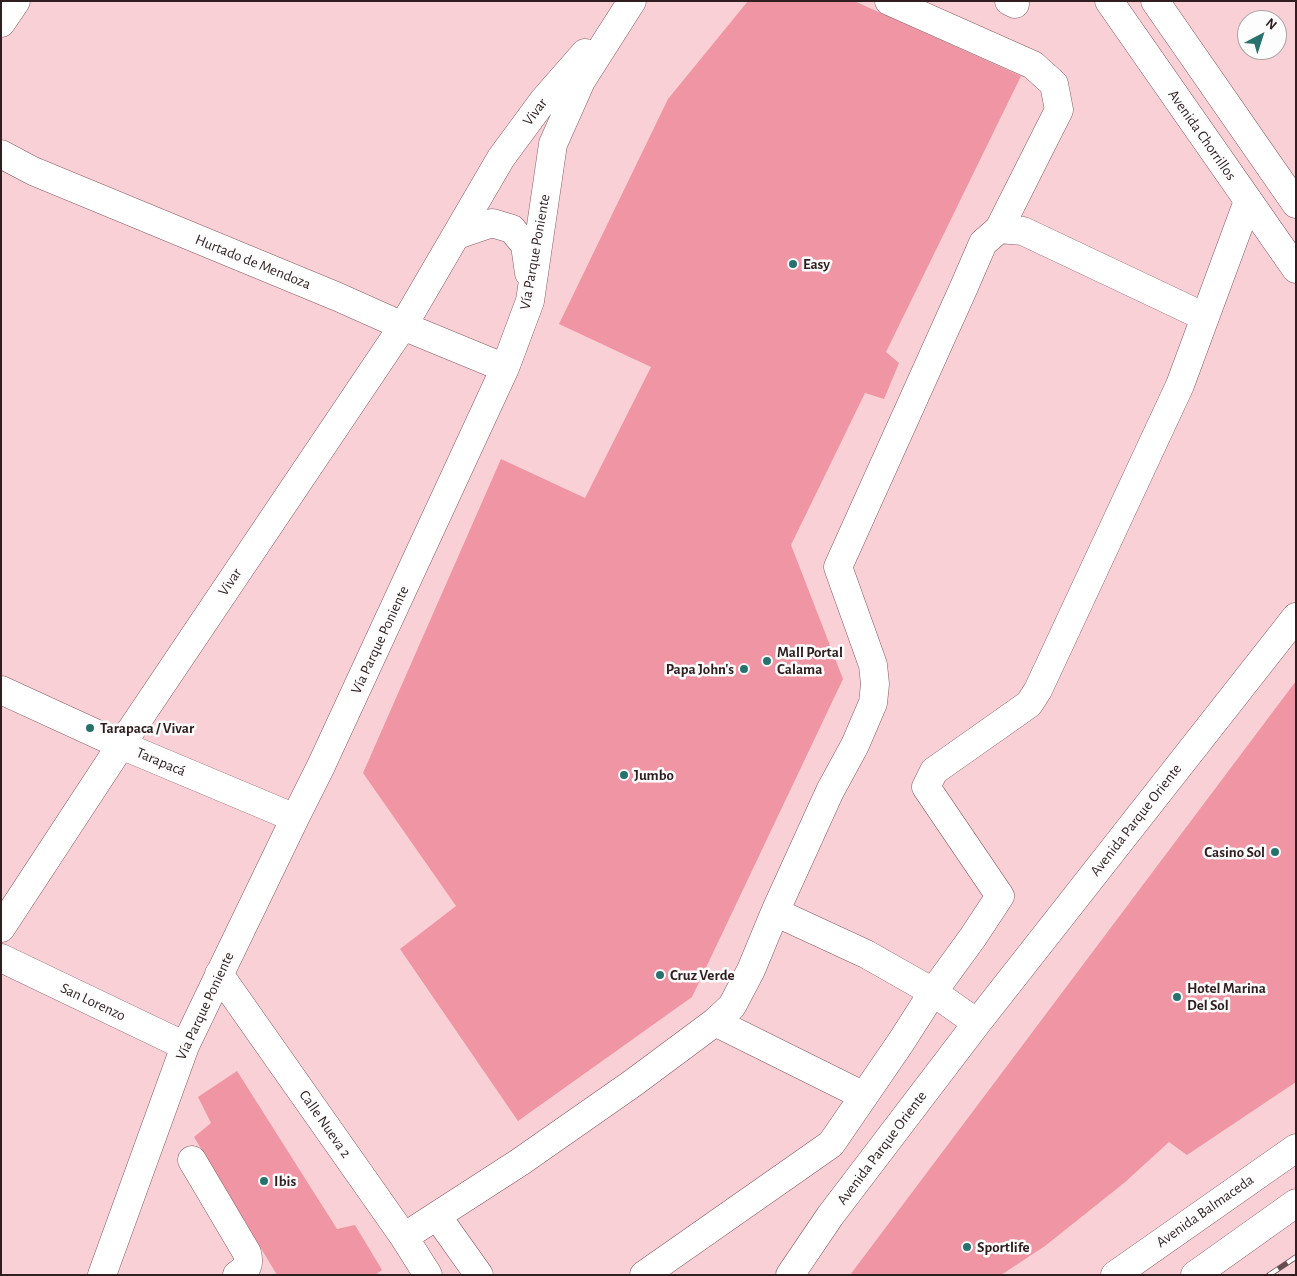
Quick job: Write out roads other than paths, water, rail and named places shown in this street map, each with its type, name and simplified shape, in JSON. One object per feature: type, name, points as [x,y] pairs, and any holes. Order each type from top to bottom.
[{"type":"street","points":[[1,23],[16,1]]},
{"type":"street","name":"Vivar","points":[[1,928],[121,745],[403,326],[502,158],[543,101],[631,1]]},
{"type":"street","name":"Vía Parque Poniente","points":[[102,1275],[185,1046],[322,766],[505,368],[530,302],[553,144],[581,81],[631,1]]},
{"type":"street","points":[[404,1237],[520,1162],[633,1083],[716,1022],[732,1006],[751,970],[830,791],[855,744],[873,703],[875,684],[873,665],[838,566],[983,243],[999,229],[1059,110],[1054,84],[1033,65],[889,1]]},
{"type":"street","name":"Avenida Chorrillos","points":[[1109,1],[1296,269]]},
{"type":"street","points":[[1130,32],[1159,6],[1296,204]]},
{"type":"street","name":"Hurtado de Mendoza","points":[[1,154],[33,170],[505,368]]},
{"type":"street","points":[[644,1275],[831,1144],[1000,896],[926,787],[934,771],[1029,704],[1038,690],[1180,385],[1248,201]]},
{"type":"street","points":[[457,235],[492,223],[512,228],[525,245],[531,290]]},
{"type":"street","points":[[999,229],[1023,231],[1205,317]]},
{"type":"street","name":"Avenida Parque Oriente","points":[[790,1275],[830,1216],[977,1023],[1294,625]]},
{"type":"street","name":"Tarapacá","points":[[1,690],[121,745],[295,818]]},
{"type":"street","points":[[775,912],[866,954],[933,992],[977,1023]]},
{"type":"street","name":"San Lorenzo","points":[[1,958],[185,1046]]},
{"type":"street","name":"Calle Nueva 2","points":[[219,974],[404,1237],[428,1275]]},
{"type":"street","points":[[716,1022],[864,1096]]},
{"type":"street","name":"Avenida Parque Oriente","points":[[812,1275],[977,1023]]},
{"type":"street","name":"Avenida Balmaceda","points":[[1115,1275],[1296,1148]]},
{"type":"street","points":[[192,1160],[247,1253],[249,1262],[247,1268],[238,1275]]},
{"type":"street","points":[[1195,1275],[1296,1203]]},
{"type":"street","points":[[437,1216],[479,1275]]},
{"type":"railway","points":[[1269,1275],[1296,1257]]},
{"type":"place","name":"Easy","points":[[793,264]]},
{"type":"place","name":"Mall Portal Calama","points":[[767,661]]},
{"type":"place","name":"Papa John's","points":[[744,669]]},
{"type":"place","name":"Tarapaca / Vivar","points":[[90,728]]},
{"type":"place","name":"Jumbo","points":[[624,775]]},
{"type":"place","name":"Casino Sol","points":[[1275,852]]},
{"type":"place","name":"Cruz Verde","points":[[660,975]]},
{"type":"place","name":"Hotel Marina Del Sol","points":[[1177,997]]},
{"type":"place","name":"Ibis","points":[[264,1181]]},
{"type":"place","name":"Sportlife","points":[[967,1247]]}]
